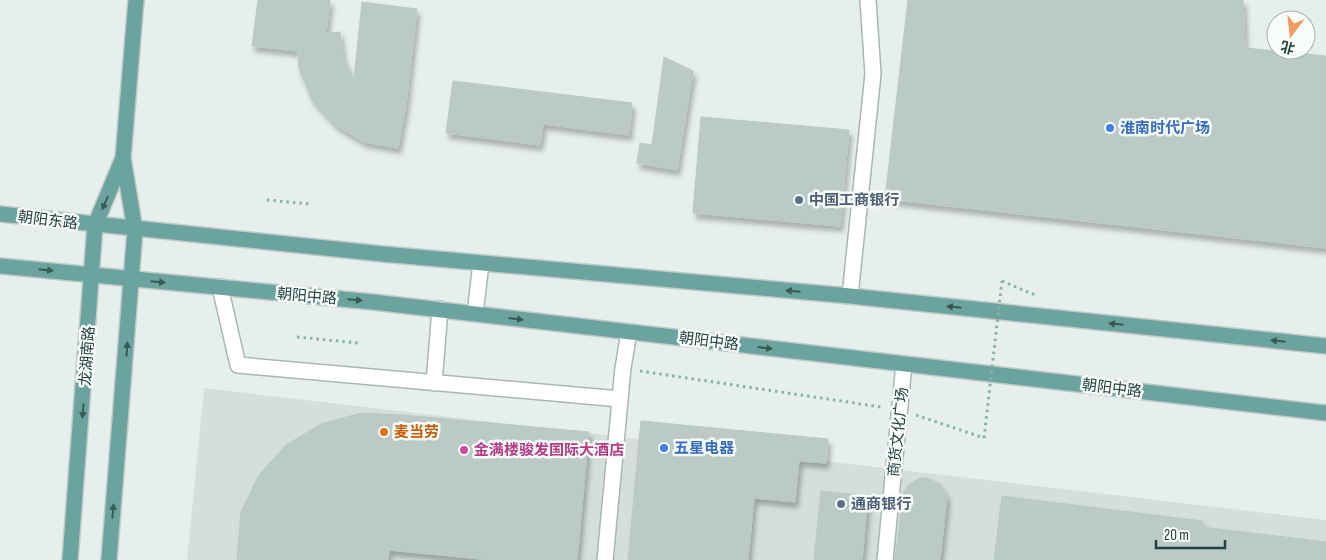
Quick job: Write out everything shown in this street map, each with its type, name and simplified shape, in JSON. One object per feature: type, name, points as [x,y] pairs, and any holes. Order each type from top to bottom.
[{"type":"main road","name":"龙湖南路","points":[[109,560],[135,230],[123,158],[136,0]]},
{"type":"main road","name":"龙湖南路","points":[[70,560],[95,226],[123,158]]},
{"type":"main road","name":"朝阳东路","points":[[0,214],[95,226]]},
{"type":"main road","points":[[95,226],[850,296],[1326,346]]},
{"type":"main road","points":[[0,266],[92,275]]},
{"type":"main road","name":"朝阳中路","points":[[92,275],[440,310],[1326,413]]},
{"type":"street","points":[[850,296],[873,74],[868,0]]},
{"type":"street","points":[[475,314],[481,263]]},
{"type":"street","points":[[220,288],[238,365],[620,399]]},
{"type":"street","points":[[434,383],[440,310]]},
{"type":"street","points":[[606,560],[623,368],[629,332]]},
{"type":"street","name":"商货文化广场","points":[[885,560],[904,364]]},
{"type":"path","points":[[267,200],[310,204]]},
{"type":"path","points":[[623,368],[900,409],[984,438],[1002,281]]},
{"type":"path","points":[[297,337],[358,343]]},
{"type":"shaded area","points":[[204,388],[1326,520],[1326,560],[187,560]]},
{"type":"building","points":[[258,0],[330,0],[326,33],[340,32],[343,58],[354,80],[362,2],[417,9],[406,104],[398,148],[364,142],[335,125],[312,100],[299,69],[298,51],[252,46]]},
{"type":"building","name":"淮南时代广场","points":[[908,0],[1243,0],[1245,48],[1266,50],[1266,60],[1316,60],[1316,55],[1326,56],[1326,248],[885,199]]},
{"type":"building","points":[[664,57],[693,71],[677,170],[637,163],[640,143],[652,145]]},
{"type":"building","points":[[453,81],[632,103],[629,135],[543,124],[540,145],[446,133]]},
{"type":"building","points":[[701,117],[849,130],[840,226],[693,213]]},
{"type":"building","points":[[361,413],[589,432],[577,560],[491,560],[389,550],[388,560],[237,560],[241,512],[259,475],[286,445],[321,424]]},
{"type":"building","points":[[641,421],[828,439],[826,463],[799,461],[795,502],[754,498],[748,560],[628,560]]},
{"type":"building","points":[[920,478],[927,478],[940,484],[947,497],[940,560],[895,560],[904,492],[908,485]]},
{"type":"building","points":[[821,491],[868,496],[862,560],[814,560]]},
{"type":"building","points":[[1002,496],[1203,521],[1202,527],[1326,542],[1326,560],[994,560]]},
{"type":"place","name":"淮南时代广场","points":[[1110,128]]},
{"type":"place","name":"中国工商银行","points":[[799,200]]},
{"type":"place","name":"麦当劳","points":[[384,432]]},
{"type":"place","name":"五星电器","points":[[664,448]]},
{"type":"place","name":"金满楼骏发国际大酒店","points":[[464,450]]},
{"type":"place","name":"通商银行","points":[[841,504]]}]
